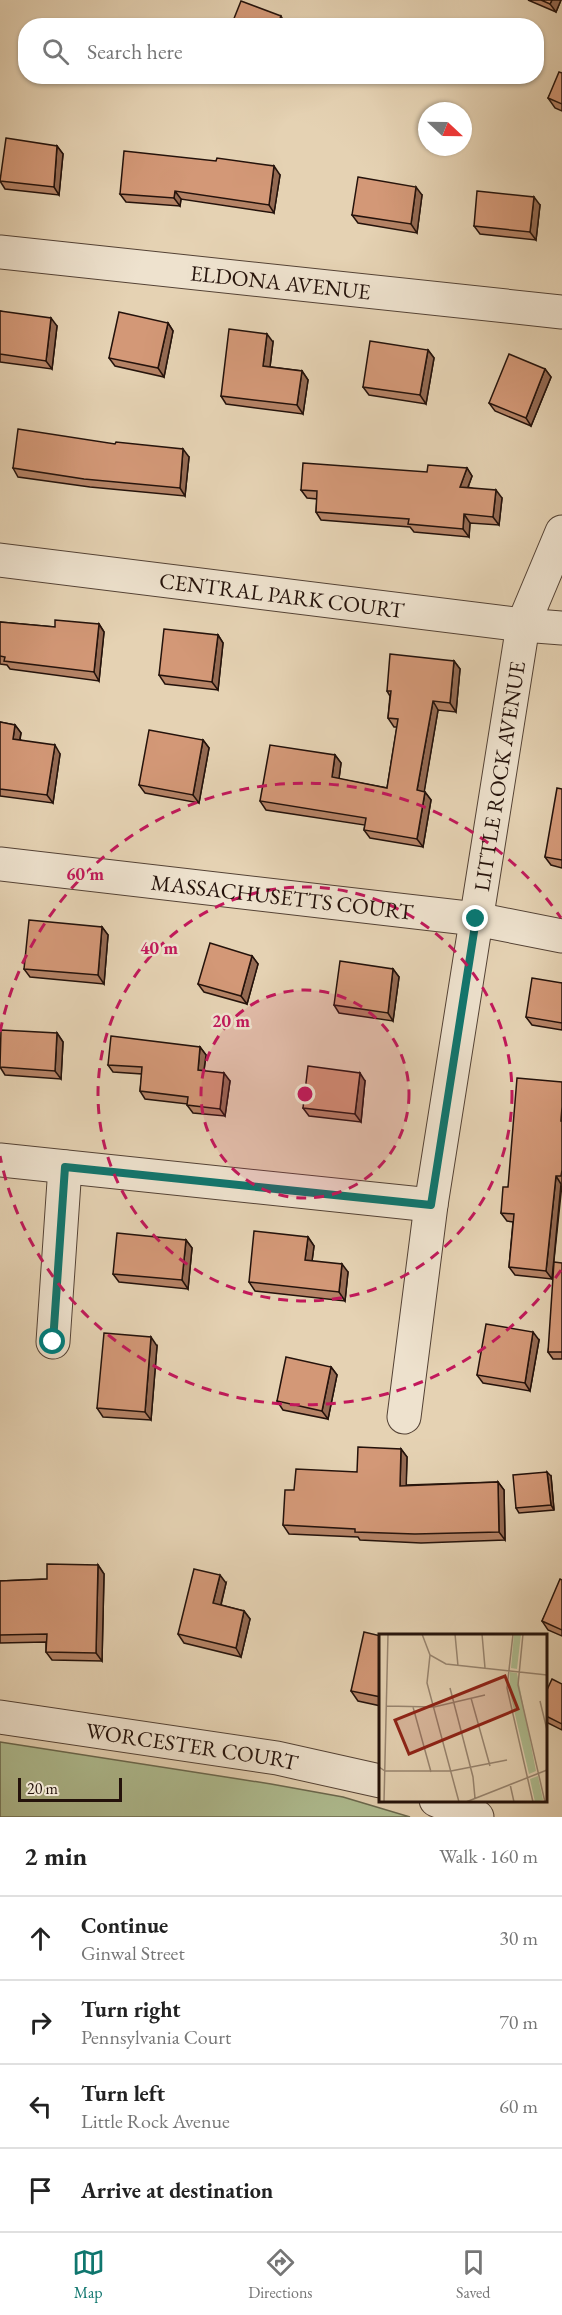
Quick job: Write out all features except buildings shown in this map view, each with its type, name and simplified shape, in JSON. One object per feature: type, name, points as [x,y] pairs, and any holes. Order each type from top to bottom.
[{"type":"street","name":"ELDONA AVENUE","points":[[0,252],[562,312]]},
{"type":"street","name":"LITTLE ROCK AVENUE","points":[[404,1417],[431,1205],[523,625],[562,532]]},
{"type":"street","name":"CENTRAL PARK COURT","points":[[0,560],[562,628]]},
{"type":"street","name":"MASSACHUSETTS COURT","points":[[0,864],[476,919],[562,936]]},
{"type":"street","points":[[0,1160],[431,1205]]},
{"type":"street","points":[[53,1342],[65,1167]]},
{"type":"street","name":"WORCESTER COURT","points":[[0,1717],[277,1758],[379,1781]]},
{"type":"street","points":[[441,1802],[477,1817]]},
{"type":"green space","points":[[0,1742],[343,1797],[410,1817],[0,1817]]},
{"type":"route","points":[[53,1342],[65,1167],[431,1205],[476,919]]}]
